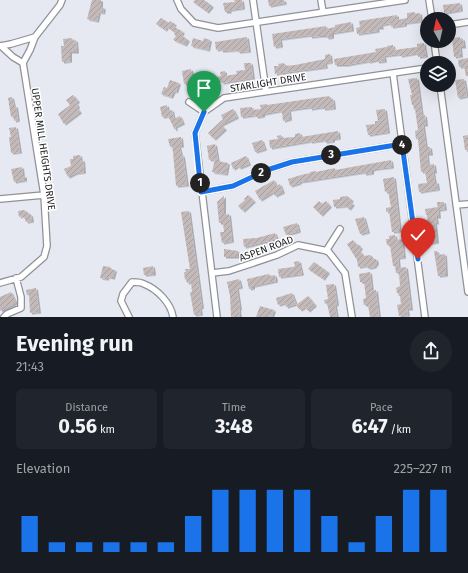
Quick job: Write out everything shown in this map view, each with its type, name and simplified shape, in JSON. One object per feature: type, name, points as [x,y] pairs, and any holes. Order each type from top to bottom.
[{"type":"street","points":[[1,46],[22,64],[30,50],[35,36],[60,5],[62,0]]},
{"type":"street","points":[[177,0],[180,9],[194,23],[218,28],[388,1],[405,0]]},
{"type":"street","points":[[254,0],[266,91]]},
{"type":"street","points":[[322,0],[323,12]]},
{"type":"street","points":[[429,0],[431,12]]},
{"type":"street","points":[[456,24],[468,22]]},
{"type":"street","points":[[1,46],[35,36]]},
{"type":"street","name":"UPPER MILL HEIGHTS DRIVE","points":[[0,283],[21,277],[44,257],[47,246],[44,195],[22,64]]},
{"type":"street","name":"STARLIGHT DRIVE","points":[[204,112],[224,98],[420,69]]},
{"type":"street","points":[[393,73],[425,317]]},
{"type":"street","points":[[441,92],[456,206],[466,263],[468,292]]},
{"type":"street","points":[[189,102],[204,112],[195,133],[217,317]]},
{"type":"street","points":[[201,192],[233,186],[267,170],[292,162],[402,144]]},
{"type":"street","points":[[0,199],[44,195]]},
{"type":"street","points":[[456,206],[468,204]]},
{"type":"street","points":[[340,229],[326,251],[328,251],[345,273],[352,317]]},
{"type":"street","name":"ASPEN ROAD","points":[[212,273],[229,271],[277,255],[298,245],[326,251]]},
{"type":"street","points":[[4,317],[7,314],[21,308],[21,297],[16,278]]},
{"type":"street","points":[[129,317],[121,301],[123,294],[132,282],[144,284],[162,296],[172,312],[173,317]]},
{"type":"building","points":[[92,0],[101,0],[101,7],[104,8],[103,13],[99,12],[97,21],[87,19]]},
{"type":"building","points":[[195,0],[204,0],[212,6],[207,12],[193,2]]},
{"type":"building","points":[[234,0],[242,0],[243,8],[225,12],[223,3],[235,2]]},
{"type":"building","points":[[268,0],[284,0],[285,3],[269,6]]},
{"type":"building","points":[[460,3],[461,10],[444,12],[443,5]]},
{"type":"building","points":[[407,13],[420,13],[420,21],[391,27],[391,23],[381,25],[382,28],[377,28],[378,31],[357,34],[356,28],[360,27],[359,21],[397,15],[397,20],[407,18]]},
{"type":"building","points":[[161,18],[169,23],[170,21],[175,24],[173,26],[183,32],[181,35],[188,40],[185,45],[173,40],[176,36],[174,34],[175,33],[167,27],[165,30],[156,24]]},
{"type":"building","points":[[351,22],[352,30],[332,33],[332,37],[310,37],[310,35],[280,39],[281,46],[274,47],[272,34],[326,26],[326,29],[335,27],[335,25]]},
{"type":"building","points":[[247,37],[249,51],[238,52],[237,50],[216,50],[215,42]]},
{"type":"building","points":[[460,37],[460,39],[463,39],[464,47],[460,47],[461,56],[456,57],[454,56],[453,48],[456,48],[456,38]]},
{"type":"building","points":[[72,38],[72,41],[76,40],[77,52],[70,52],[70,61],[62,62],[61,46],[64,46],[63,39]]},
{"type":"building","points":[[193,38],[203,41],[204,38],[210,40],[208,50],[191,46]]},
{"type":"building","points":[[417,44],[420,44],[420,48],[425,48],[426,56],[418,57],[418,53],[400,56],[400,54],[384,56],[385,61],[377,62],[377,60],[346,65],[335,65],[334,59],[376,52],[375,49],[387,46],[393,45],[394,50],[417,47]]},
{"type":"building","points":[[330,54],[331,62],[325,63],[326,67],[275,74],[274,66],[279,66],[278,64],[284,63],[285,66],[295,65],[325,59],[325,55]]},
{"type":"building","points":[[468,58],[468,76],[466,76],[464,66],[459,67],[458,60]]},
{"type":"building","points":[[244,63],[251,63],[253,78],[222,83],[221,80],[217,81],[216,77],[221,76],[220,72],[225,71],[225,76],[237,74],[236,71],[245,70]]},
{"type":"building","points":[[191,69],[193,81],[191,81],[192,83],[184,84],[182,71]]},
{"type":"building","points":[[417,78],[422,116],[425,115],[426,125],[423,125],[426,147],[430,147],[431,154],[427,154],[428,165],[434,164],[435,172],[433,172],[438,189],[419,192],[418,184],[427,183],[425,171],[421,172],[418,139],[416,139],[415,131],[418,130],[408,79]]},
{"type":"building","points":[[464,79],[467,96],[458,98],[456,80]]},
{"type":"building","points":[[170,80],[179,83],[176,92],[174,91],[171,97],[161,94],[164,87],[167,88]]},
{"type":"building","points":[[212,81],[213,87],[203,89],[202,83]]},
{"type":"building","points":[[73,95],[78,101],[76,103],[80,112],[64,124],[58,114],[70,105],[66,100]]},
{"type":"building","points":[[329,96],[330,99],[333,99],[334,108],[323,109],[323,107],[310,109],[310,107],[289,110],[290,119],[283,121],[282,112],[279,111],[263,114],[263,116],[256,117],[255,115],[241,117],[240,108],[252,107],[252,110],[261,109],[260,105]]},
{"type":"building","points":[[12,97],[14,106],[16,106],[18,120],[14,121],[14,116],[11,117],[8,98]]},
{"type":"building","points":[[167,105],[168,111],[172,110],[174,119],[180,116],[183,123],[175,127],[175,130],[168,116],[162,117],[160,107]]},
{"type":"building","points":[[233,109],[237,117],[221,125],[225,129],[214,139],[208,133],[223,119],[221,115]]},
{"type":"building","points":[[385,109],[388,132],[368,135],[366,125],[375,124],[375,121],[378,121],[376,110]]},
{"type":"building","points":[[16,127],[20,152],[11,153],[9,137],[11,137],[9,128]]},
{"type":"building","points":[[338,131],[339,138],[333,139],[333,141],[310,141],[270,148],[269,140],[278,139],[277,136],[281,135],[282,138],[295,137],[295,134],[300,133],[301,137]]},
{"type":"building","points":[[468,135],[468,150],[465,150],[463,136]]},
{"type":"building","points":[[181,137],[182,146],[179,146],[183,156],[187,185],[176,186],[172,146],[170,147],[168,139]]},
{"type":"building","points":[[262,140],[265,149],[255,152],[252,143]]},
{"type":"building","points":[[215,144],[218,161],[228,163],[226,174],[212,172],[215,159],[209,160],[207,146]]},
{"type":"building","points":[[80,155],[81,160],[83,160],[84,172],[76,173],[68,177],[64,169],[71,166],[70,159],[73,159],[73,156]]},
{"type":"building","points":[[246,156],[249,164],[239,168],[238,166],[233,169],[231,163]]},
{"type":"building","points":[[391,160],[392,167],[375,169],[372,170],[372,173],[364,174],[364,172],[299,182],[300,183],[290,186],[288,179],[310,172],[335,168],[335,170]]},
{"type":"building","points":[[22,167],[25,180],[14,182],[11,169]]},
{"type":"building","points":[[394,177],[400,231],[392,232],[389,211],[386,212],[386,208],[391,207],[388,191],[385,192],[383,179]]},
{"type":"building","points":[[274,180],[276,186],[280,184],[283,192],[275,196],[273,192],[260,200],[255,191]]},
{"type":"building","points":[[248,195],[254,201],[243,211],[238,206]]},
{"type":"building","points":[[224,196],[224,215],[229,214],[232,241],[222,243],[220,232],[224,232],[223,223],[219,223],[217,202]]},
{"type":"building","points":[[347,196],[352,200],[350,202],[353,204],[349,209],[345,206],[334,207],[333,200]]},
{"type":"building","points":[[319,201],[322,204],[326,201],[330,206],[321,215],[313,207]]},
{"type":"building","points":[[437,202],[444,202],[445,209],[438,210]]},
{"type":"building","points":[[438,207],[439,217],[436,217],[437,223],[435,223],[437,242],[430,243],[425,209]]},
{"type":"building","points":[[24,210],[31,215],[32,221],[26,222],[22,216],[19,217],[18,211]]},
{"type":"building","points":[[189,211],[202,307],[200,308],[201,314],[194,315],[190,292],[192,292],[191,282],[187,283],[186,279],[185,280],[185,269],[190,269],[181,212]]},
{"type":"building","points":[[364,217],[368,232],[360,234],[355,219]]},
{"type":"building","points":[[297,223],[299,231],[286,235],[283,227]]},
{"type":"building","points":[[275,233],[277,239],[244,247],[243,239],[257,238]]},
{"type":"building","points":[[395,235],[396,240],[402,239],[404,257],[398,258],[399,268],[406,267],[411,309],[407,309],[408,315],[399,316],[397,305],[401,304],[400,296],[397,293],[396,288],[400,286],[399,273],[396,273],[395,266],[393,266],[390,245],[387,245],[386,239],[389,239],[389,236]]},
{"type":"building","points":[[353,240],[356,245],[358,244],[361,248],[359,250],[364,256],[371,255],[371,258],[376,259],[377,263],[374,267],[358,267],[357,260],[347,244]]},
{"type":"building","points":[[224,249],[238,251],[238,257],[224,257]]},
{"type":"building","points":[[434,251],[437,251],[438,255],[445,254],[446,275],[438,276]]},
{"type":"building","points":[[299,261],[302,274],[279,277],[278,269],[293,267],[295,266],[294,262]]},
{"type":"building","points":[[314,262],[328,272],[323,279],[308,269]]},
{"type":"building","points":[[103,266],[110,267],[110,269],[115,270],[113,278],[100,278]]},
{"type":"building","points":[[153,266],[154,274],[144,275],[143,268]]},
{"type":"building","points":[[370,272],[372,291],[376,290],[379,317],[370,317],[368,305],[364,305],[363,299],[366,298],[364,282],[360,282],[359,274]]},
{"type":"building","points":[[269,274],[270,276],[275,275],[276,281],[253,286],[253,288],[249,289],[247,279]]},
{"type":"building","points":[[239,279],[241,287],[237,288],[240,317],[231,317],[230,296],[227,282]]},
{"type":"building","points":[[334,284],[337,317],[330,317],[327,303],[325,304],[324,300],[328,299],[326,285]]},
{"type":"building","points":[[36,288],[39,312],[30,313],[29,295],[27,295],[26,290]]},
{"type":"building","points":[[11,292],[16,303],[0,311],[0,297]]},
{"type":"building","points":[[292,293],[296,304],[286,307],[285,303],[278,305],[276,298]]},
{"type":"building","points":[[308,296],[315,305],[308,311],[305,307],[300,310],[296,305]]},
{"type":"building","points":[[260,306],[274,310],[272,316],[267,315],[266,317],[256,317]]},
{"type":"route","points":[[204,112],[195,133],[201,192],[233,186],[267,170],[292,162],[402,144],[418,259]]}]
